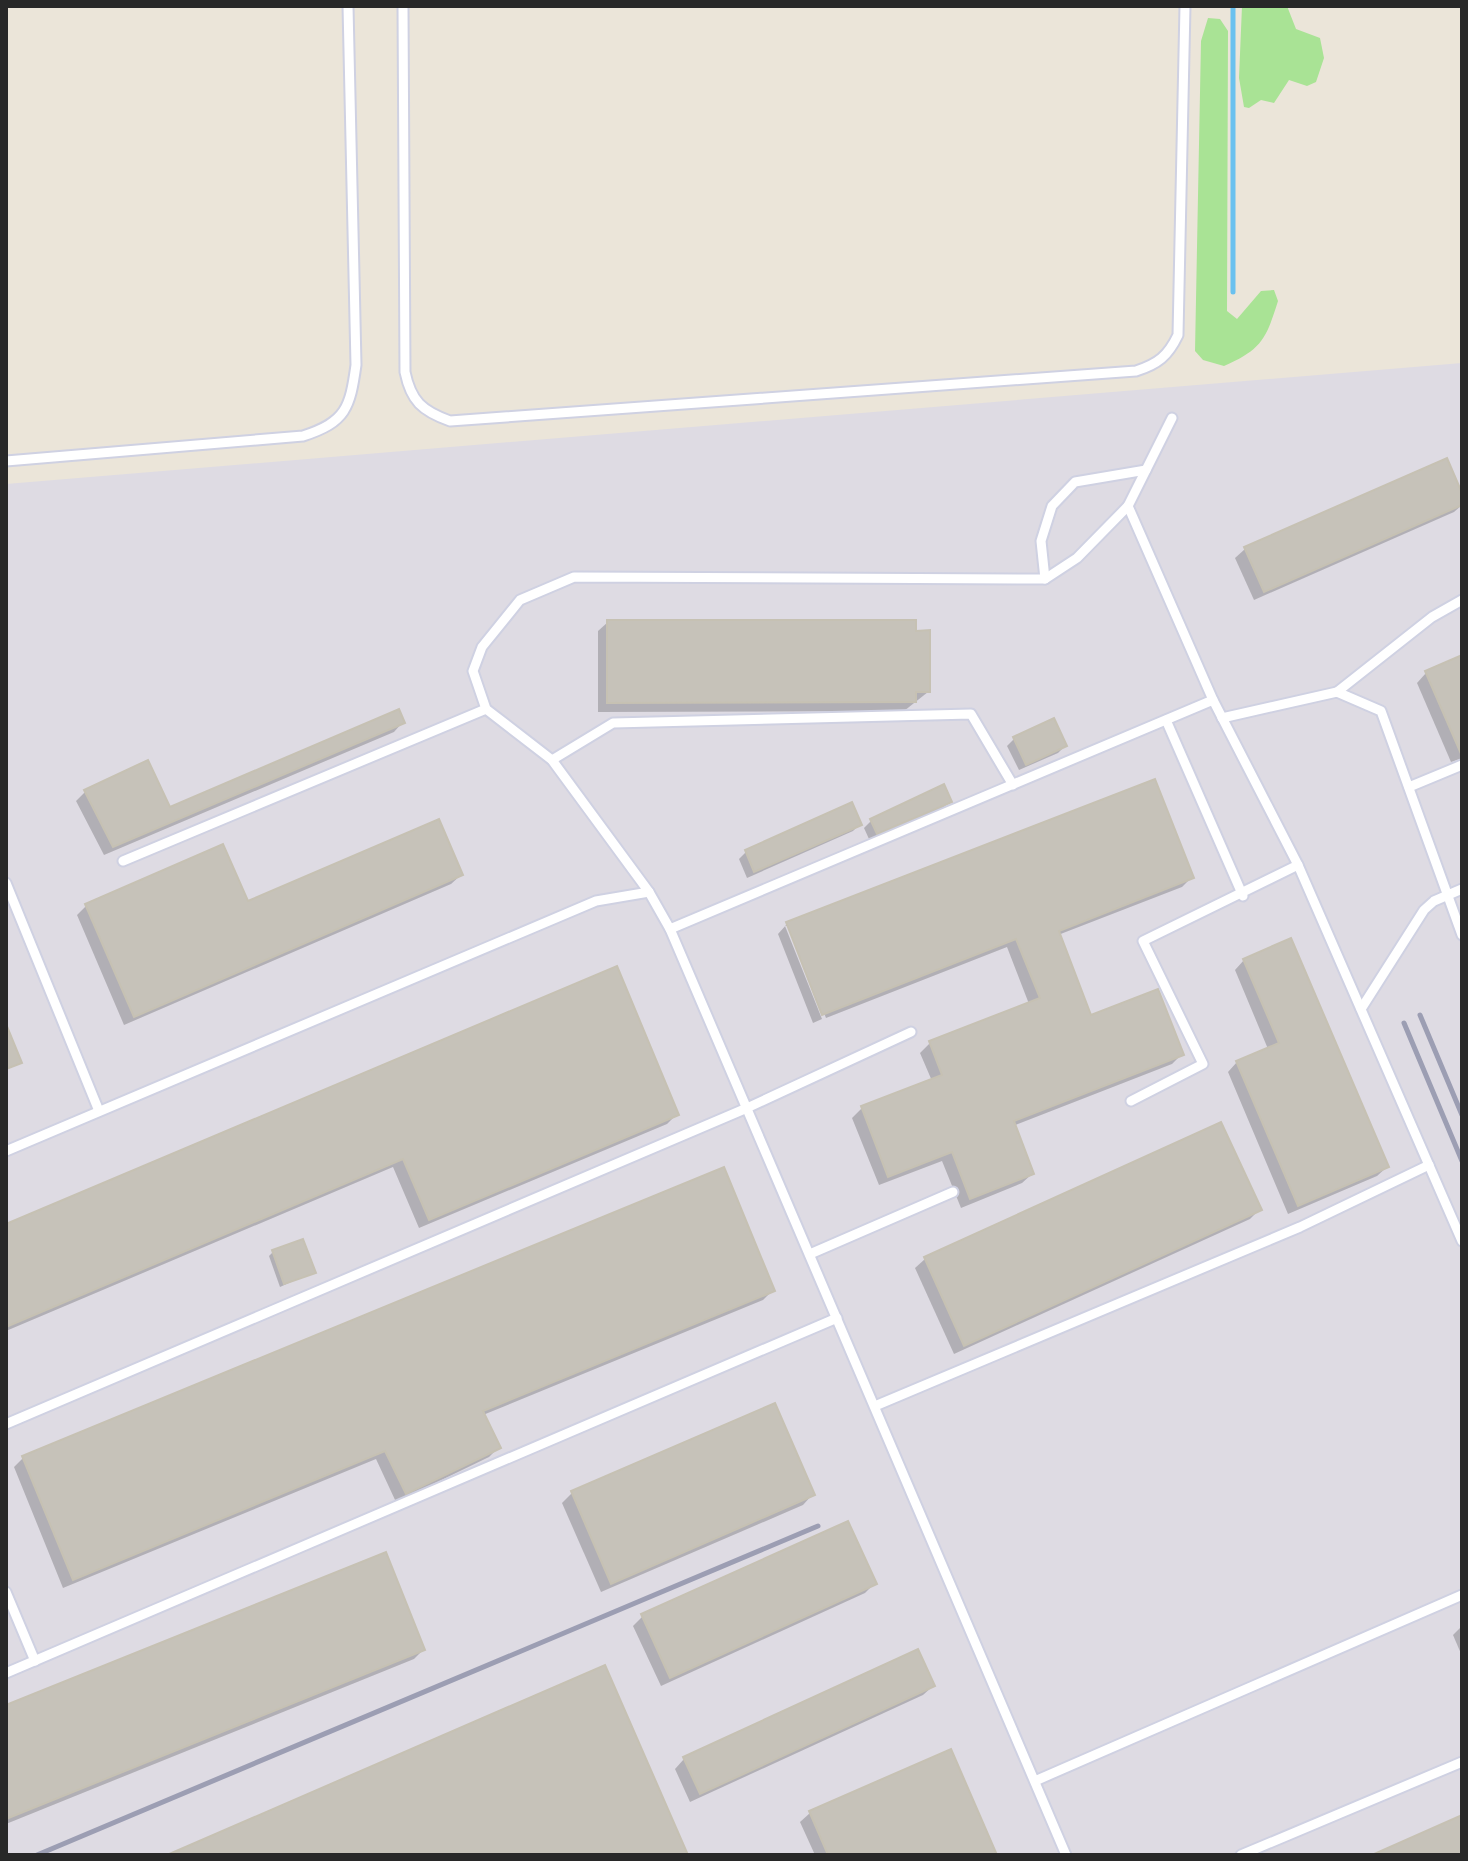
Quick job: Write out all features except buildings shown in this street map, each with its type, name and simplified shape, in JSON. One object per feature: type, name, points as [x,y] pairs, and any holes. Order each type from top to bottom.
[{"type":"lane","points":[[6,461],[303,436],[329,428],[347,410],[356,365],[348,6]]},
{"type":"lane","points":[[403,6],[405,372],[409,393],[418,405],[450,421],[923,389],[1136,371],[1154,365],[1169,354],[1178,335],[1185,6]]},
{"type":"lane","points":[[1066,1855],[670,929],[649,892],[552,760],[486,709],[473,671],[482,647],[520,600],[574,577],[1045,579],[1077,558],[1128,506],[1172,418]]},
{"type":"lane","points":[[1045,579],[1041,541],[1052,506],[1075,482],[1146,470]]},
{"type":"lane","points":[[1128,506],[1213,700],[1298,865],[1462,1241]]},
{"type":"lane","points":[[1222,718],[1337,692],[1432,617],[1462,600]]},
{"type":"lane","points":[[1337,692],[1381,711],[1462,935]]},
{"type":"lane","points":[[670,929],[1213,700]]},
{"type":"lane","points":[[123,861],[486,709]]},
{"type":"lane","points":[[552,760],[613,723],[971,714],[1013,785]]},
{"type":"lane","points":[[1166,720],[1243,896]]},
{"type":"lane","points":[[1409,787],[1462,765]]},
{"type":"lane","points":[[1131,1101],[1203,1064],[1143,941],[1243,896],[1298,865]]},
{"type":"lane","points":[[6,883],[99,1111]]},
{"type":"lane","points":[[1361,1009],[1424,910],[1462,889]]},
{"type":"lane","points":[[6,1151],[596,901],[649,892]]},
{"type":"lane","points":[[6,1424],[747,1108],[911,1032]]},
{"type":"lane","points":[[875,1406],[1300,1227],[1429,1165]]},
{"type":"lane","points":[[810,1254],[953,1192]]},
{"type":"lane","points":[[6,1673],[837,1318]]},
{"type":"lane","points":[[6,1592],[35,1661]]},
{"type":"lane","points":[[1035,1781],[1462,1595]]},
{"type":"lane","points":[[1241,1855],[1462,1762]]},
{"type":"shaded area","points":[[1462,363],[1462,1855],[6,1855],[6,484]]},
{"type":"green space","points":[[1242,6],[1287,6],[1296,29],[1320,38],[1324,58],[1316,82],[1307,86],[1289,80],[1274,103],[1261,100],[1249,108],[1244,107],[1239,78]]},
{"type":"green space","points":[[1208,18],[1220,19],[1228,31],[1227,311],[1237,319],[1261,291],[1274,290],[1278,301],[1261,341],[1247,354],[1224,366],[1203,360],[1195,351],[1201,41]]},
{"type":"waterway","points":[[1233,6],[1233,292]]},
{"type":"railway","points":[[1420,1015],[1462,1115]]},
{"type":"railway","points":[[1404,1023],[1462,1161]]},
{"type":"railway","points":[[37,1855],[818,1526]]}]
